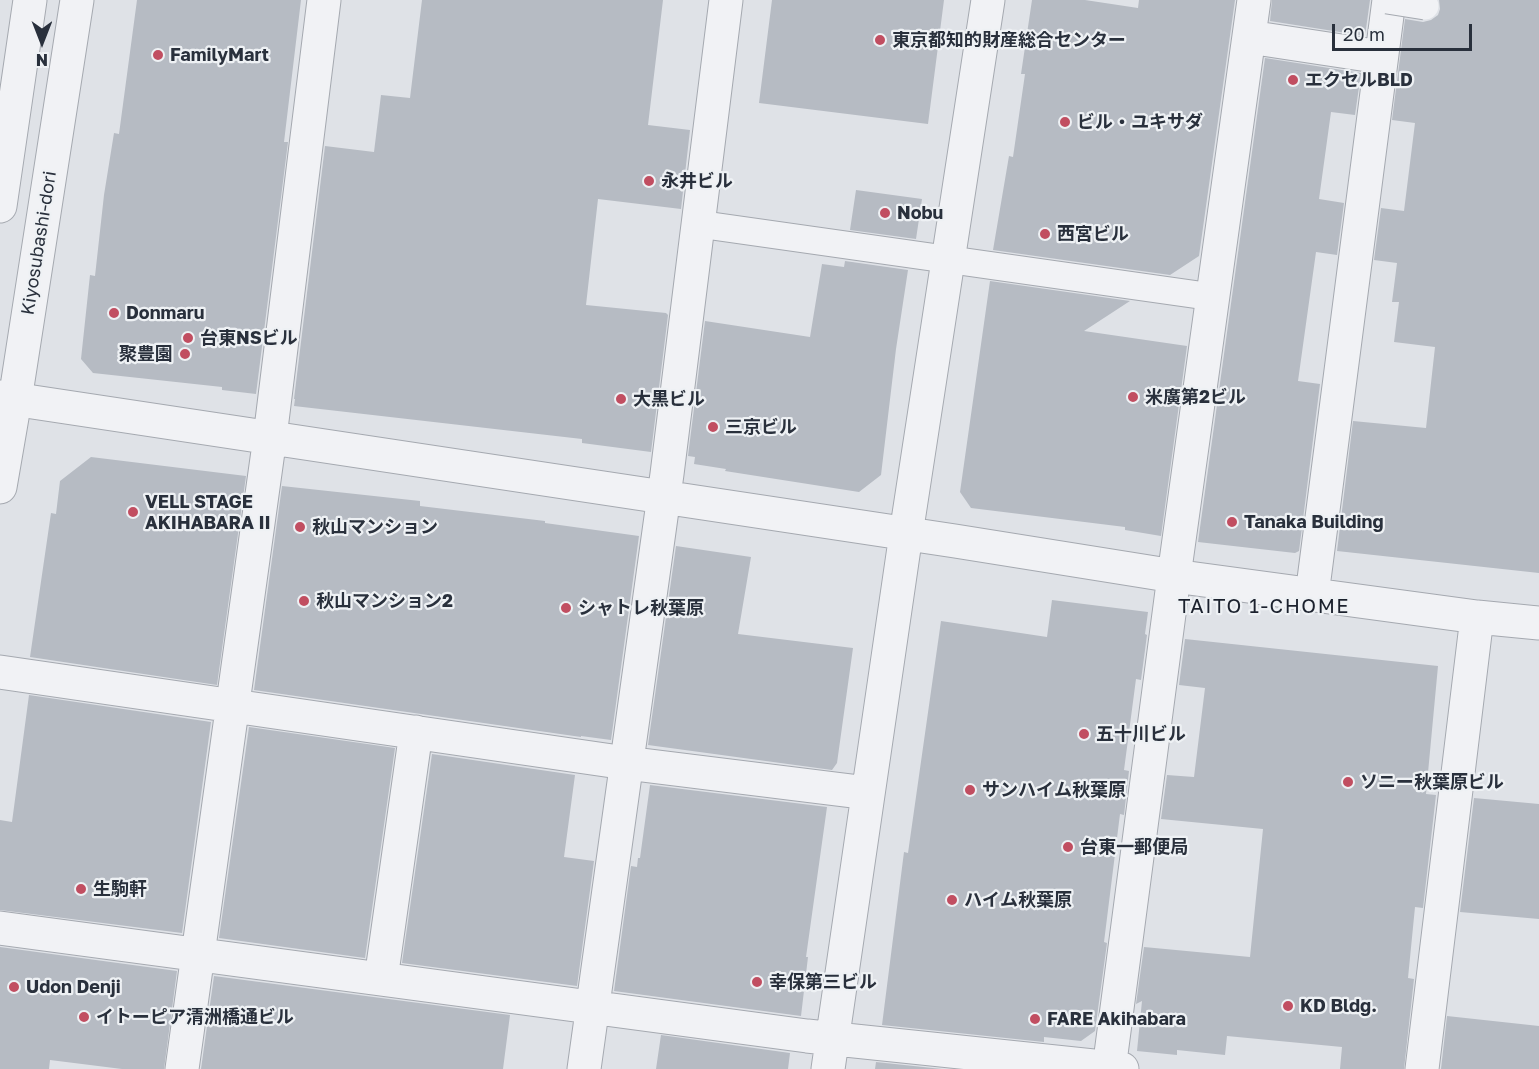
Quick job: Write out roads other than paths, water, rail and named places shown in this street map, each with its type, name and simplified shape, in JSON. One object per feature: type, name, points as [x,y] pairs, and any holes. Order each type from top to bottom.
[{"type":"street","points":[[0,206],[8,93],[30,0]]},
{"type":"street","name":"Kiyosubashi-dori","points":[[0,487],[8,398],[77,0]]},
{"type":"street","points":[[182,1069],[270,437],[324,0]]},
{"type":"street","points":[[584,1069],[663,497],[726,0]]},
{"type":"street","points":[[830,1054],[906,534],[988,0]]},
{"type":"street","points":[[0,928],[592,1007],[830,1054],[1114,1069],[1174,576],[1254,0]]},
{"type":"street","points":[[1312,595],[1388,0]]},
{"type":"street","points":[[1249,37],[1381,57]]},
{"type":"street","points":[[8,398],[1174,576],[1478,617],[1539,623]]},
{"type":"street","points":[[1422,1069],[1478,617]]},
{"type":"street","points":[[0,672],[626,763],[868,793]]},
{"type":"street","points":[[381,979],[416,732]]},
{"type":"lane","points":[[1388,0],[1425,6]]},
{"type":"lane","points":[[698,224],[1213,297]]},
{"type":"place","name":"東京都知的財産総合センター","points":[[880,40]]},
{"type":"place","name":"FamilyMart","points":[[158,55]]},
{"type":"place","name":"エクセルBLD","points":[[1293,80]]},
{"type":"place","name":"ビル・ユキサダ","points":[[1065,122]]},
{"type":"place","name":"永井ビル","points":[[649,181]]},
{"type":"place","name":"Nobu","points":[[885,213]]},
{"type":"place","name":"西宮ビル","points":[[1045,234]]},
{"type":"place","name":"Donmaru","points":[[114,313]]},
{"type":"place","name":"台東NSビル","points":[[188,338]]},
{"type":"place","name":"聚豊園","points":[[185,354]]},
{"type":"place","name":"米廣第2ビル","points":[[1133,397]]},
{"type":"place","name":"大黒ビル","points":[[621,399]]},
{"type":"place","name":"三京ビル","points":[[713,427]]},
{"type":"place","name":"VELL STAGE AKIHABARA II","points":[[133,512]]},
{"type":"place","name":"Tanaka Building","points":[[1232,522]]},
{"type":"place","name":"秋山マンション","points":[[300,527]]},
{"type":"place","name":"秋山マンション2","points":[[304,601]]},
{"type":"place","name":"シャトレ秋葉原","points":[[566,608]]},
{"type":"place","name":"五十川ビル","points":[[1084,734]]},
{"type":"place","name":"ソニー秋葉原ビル","points":[[1348,782]]},
{"type":"place","name":"サンハイム秋葉原","points":[[970,790]]},
{"type":"place","name":"台東一郵便局","points":[[1068,847]]},
{"type":"place","name":"生駒軒","points":[[81,889]]},
{"type":"place","name":"ハイム秋葉原","points":[[952,900]]},
{"type":"place","name":"幸保第三ビル","points":[[757,982]]},
{"type":"place","name":"Udon Denji","points":[[14,987]]},
{"type":"place","name":"KD Bldg.","points":[[1288,1006]]},
{"type":"place","name":"イトーピア清洲橋通ビル","points":[[84,1017]]},
{"type":"place","name":"FARE Akihabara","points":[[1035,1019]]},
{"type":"district","name":"TAITO 1-CHOME","points":[[1264,607]]}]
